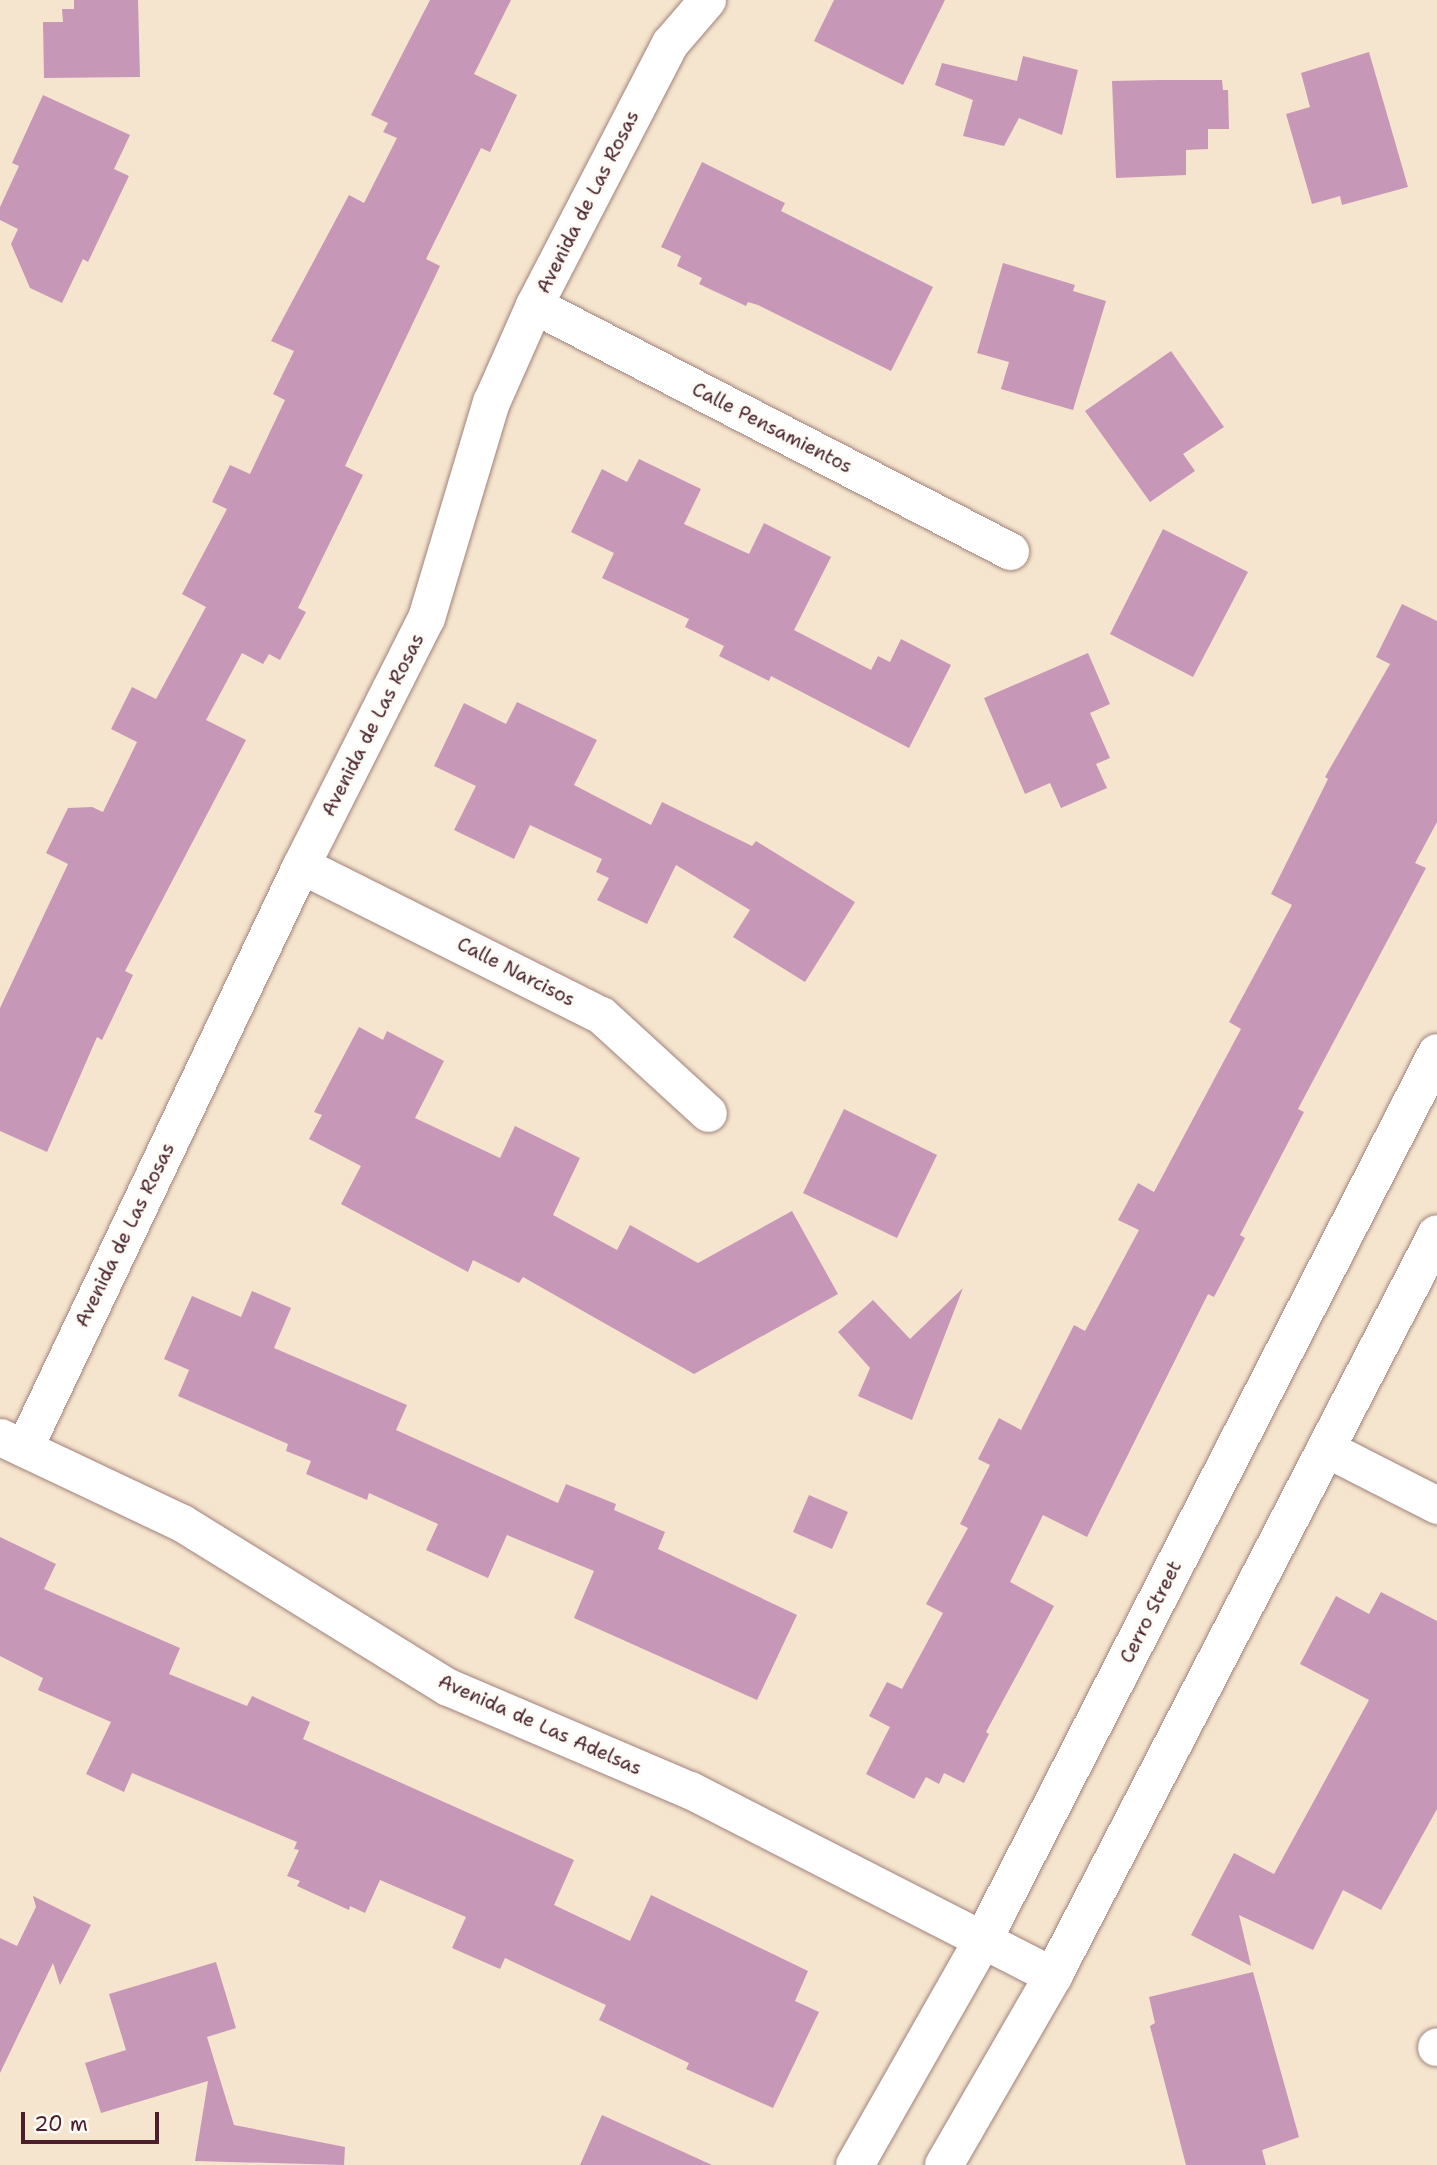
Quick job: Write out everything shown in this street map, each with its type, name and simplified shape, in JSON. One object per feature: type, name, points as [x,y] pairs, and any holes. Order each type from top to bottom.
[{"type":"street","name":"Avenida de Las Rosas","points":[[12,1442],[426,618],[491,402],[534,305],[670,43],[707,0]]},
{"type":"street","name":"Calle Pensamientos","points":[[534,305],[1010,551]]},
{"type":"street","name":"Calle Narcisos","points":[[302,865],[601,1015],[708,1113]]},
{"type":"street","name":"Cerro Street","points":[[855,2165],[984,1938],[1437,1053]]},
{"type":"street","points":[[944,2165],[1053,1976],[1437,1234]]},
{"type":"street","name":"Avenida de Las Adelsas","points":[[12,1442],[182,1523],[448,1687],[690,1790],[984,1938],[1053,1976]]},
{"type":"street","points":[[1325,1448],[1437,1505]]},
{"type":"building","points":[[74,0],[138,0],[140,77],[44,78],[43,22],[63,22],[62,9],[74,9]]},
{"type":"building","points":[[430,0],[511,0],[474,74],[517,95],[490,152],[481,148],[426,259],[440,266],[345,466],[363,475],[298,608],[306,612],[280,660],[269,654],[263,664],[242,653],[206,720],[246,740],[125,971],[133,975],[102,1040],[97,1037],[47,1152],[0,1131],[0,1008],[68,864],[46,853],[68,808],[92,807],[103,812],[137,742],[111,729],[132,687],[156,699],[206,607],[182,594],[227,509],[212,502],[230,465],[250,474],[285,400],[273,394],[294,351],[271,341],[349,195],[364,203],[397,138],[383,132],[388,123],[371,115]]},
{"type":"building","points":[[834,0],[945,0],[903,85],[814,41]]},
{"type":"building","points":[[1369,52],[1408,187],[1342,205],[1340,196],[1312,204],[1286,114],[1310,107],[1301,73]]},
{"type":"building","points":[[1023,56],[1078,70],[1062,135],[1019,118],[1004,146],[963,136],[973,100],[935,85],[942,63],[1017,81]]},
{"type":"building","points":[[1222,80],[1223,90],[1228,90],[1229,129],[1208,129],[1208,149],[1186,150],[1186,175],[1116,178],[1112,81]]},
{"type":"building","points":[[43,95],[130,135],[114,169],[129,176],[88,262],[83,259],[62,303],[30,288],[11,244],[18,229],[0,220],[0,207],[19,166],[12,163]]},
{"type":"building","points":[[702,162],[785,203],[781,211],[933,287],[891,371],[758,305],[748,302],[746,306],[699,284],[702,278],[677,266],[681,256],[661,247]]},
{"type":"building","points":[[1003,263],[1075,285],[1073,291],[1106,301],[1073,410],[1001,389],[1009,362],[977,353]]},
{"type":"building","points":[[1171,351],[1224,427],[1183,454],[1195,471],[1150,502],[1085,411]]},
{"type":"building","points":[[639,459],[701,489],[684,524],[749,554],[764,523],[831,557],[794,630],[871,670],[878,656],[890,662],[901,639],[951,665],[909,748],[771,676],[769,681],[719,656],[724,646],[685,627],[689,619],[602,578],[614,553],[571,532],[602,469],[627,482]]},
{"type":"building","points":[[1163,529],[1248,572],[1193,677],[1110,634]]},
{"type":"building","points":[[1402,604],[1437,621],[1437,822],[1415,863],[1426,868],[1298,1109],[1304,1112],[1240,1235],[1245,1238],[1214,1297],[1208,1294],[1087,1537],[1043,1515],[1010,1582],[1054,1606],[986,1732],[989,1734],[964,1783],[944,1773],[939,1784],[926,1777],[914,1799],[866,1774],[890,1727],[869,1716],[887,1682],[902,1689],[943,1613],[926,1604],[968,1528],[960,1524],[990,1465],[978,1459],[999,1418],[1021,1430],[1074,1325],[1085,1331],[1139,1230],[1118,1220],[1138,1183],[1154,1192],[1241,1029],[1229,1022],[1292,905],[1271,894],[1328,779],[1325,777],[1390,664],[1376,657]]},
{"type":"building","points":[[1088,653],[1110,704],[1090,713],[1110,758],[1096,764],[1107,788],[1061,808],[1050,783],[1025,794],[984,698]]},
{"type":"building","points":[[517,702],[597,740],[574,785],[651,825],[662,802],[752,846],[756,841],[855,902],[805,982],[733,937],[750,910],[676,865],[647,924],[597,900],[609,878],[596,872],[602,859],[530,825],[514,859],[454,830],[476,786],[434,766],[464,703],[506,724]]},
{"type":"building","points":[[359,1027],[383,1040],[387,1031],[444,1061],[415,1118],[500,1158],[515,1126],[580,1158],[553,1215],[617,1250],[630,1225],[698,1263],[792,1211],[838,1294],[694,1374],[523,1277],[519,1283],[473,1260],[468,1272],[341,1204],[361,1166],[309,1139],[322,1115],[314,1112]]},
{"type":"building","points":[[844,1109],[937,1155],[897,1238],[803,1193]]},
{"type":"building","points":[[963,1288],[912,1420],[858,1396],[870,1368],[838,1332],[873,1300],[910,1339]]},
{"type":"building","points":[[252,1291],[291,1308],[274,1348],[407,1405],[396,1430],[558,1503],[566,1484],[616,1504],[614,1510],[665,1532],[658,1549],[797,1615],[757,1700],[574,1618],[594,1571],[507,1535],[488,1578],[426,1550],[438,1524],[369,1493],[367,1500],[306,1474],[311,1461],[286,1451],[288,1444],[178,1396],[189,1370],[164,1359],[192,1296],[241,1317]]},
{"type":"building","points":[[809,1495],[848,1512],[832,1549],[793,1532]]},
{"type":"building","points":[[0,1537],[56,1564],[44,1589],[180,1648],[169,1674],[247,1706],[252,1696],[310,1722],[303,1739],[574,1860],[554,1905],[630,1941],[651,1895],[808,1971],[795,2001],[819,2012],[773,2108],[686,2069],[689,2063],[599,2020],[606,2005],[505,1958],[500,1969],[452,1948],[466,1917],[380,1880],[365,1913],[350,1906],[349,1910],[297,1886],[300,1881],[287,1876],[299,1850],[294,1849],[297,1842],[132,1773],[124,1792],[86,1774],[111,1722],[38,1690],[43,1678],[0,1656]]},
{"type":"building","points":[[1381,1592],[1437,1621],[1437,1809],[1381,1910],[1343,1890],[1313,1950],[1239,1915],[1251,1966],[1191,1935],[1234,1853],[1274,1874],[1369,1700],[1300,1664],[1336,1596],[1369,1614]]},
{"type":"building","points":[[33,1896],[91,1925],[60,1985],[53,1963],[0,2073],[0,1938],[17,1946],[36,1907]]},
{"type":"building","points":[[216,1962],[236,2028],[207,2037],[234,2125],[345,2147],[344,2165],[195,2161],[208,2081],[101,2113],[85,2063],[126,2050],[109,1994]]},
{"type":"building","points":[[1253,1972],[1299,2137],[1262,2150],[1266,2165],[1186,2165],[1150,2026],[1155,2023],[1149,1997]]},
{"type":"building","points":[[602,2115],[712,2165],[580,2165]]}]
